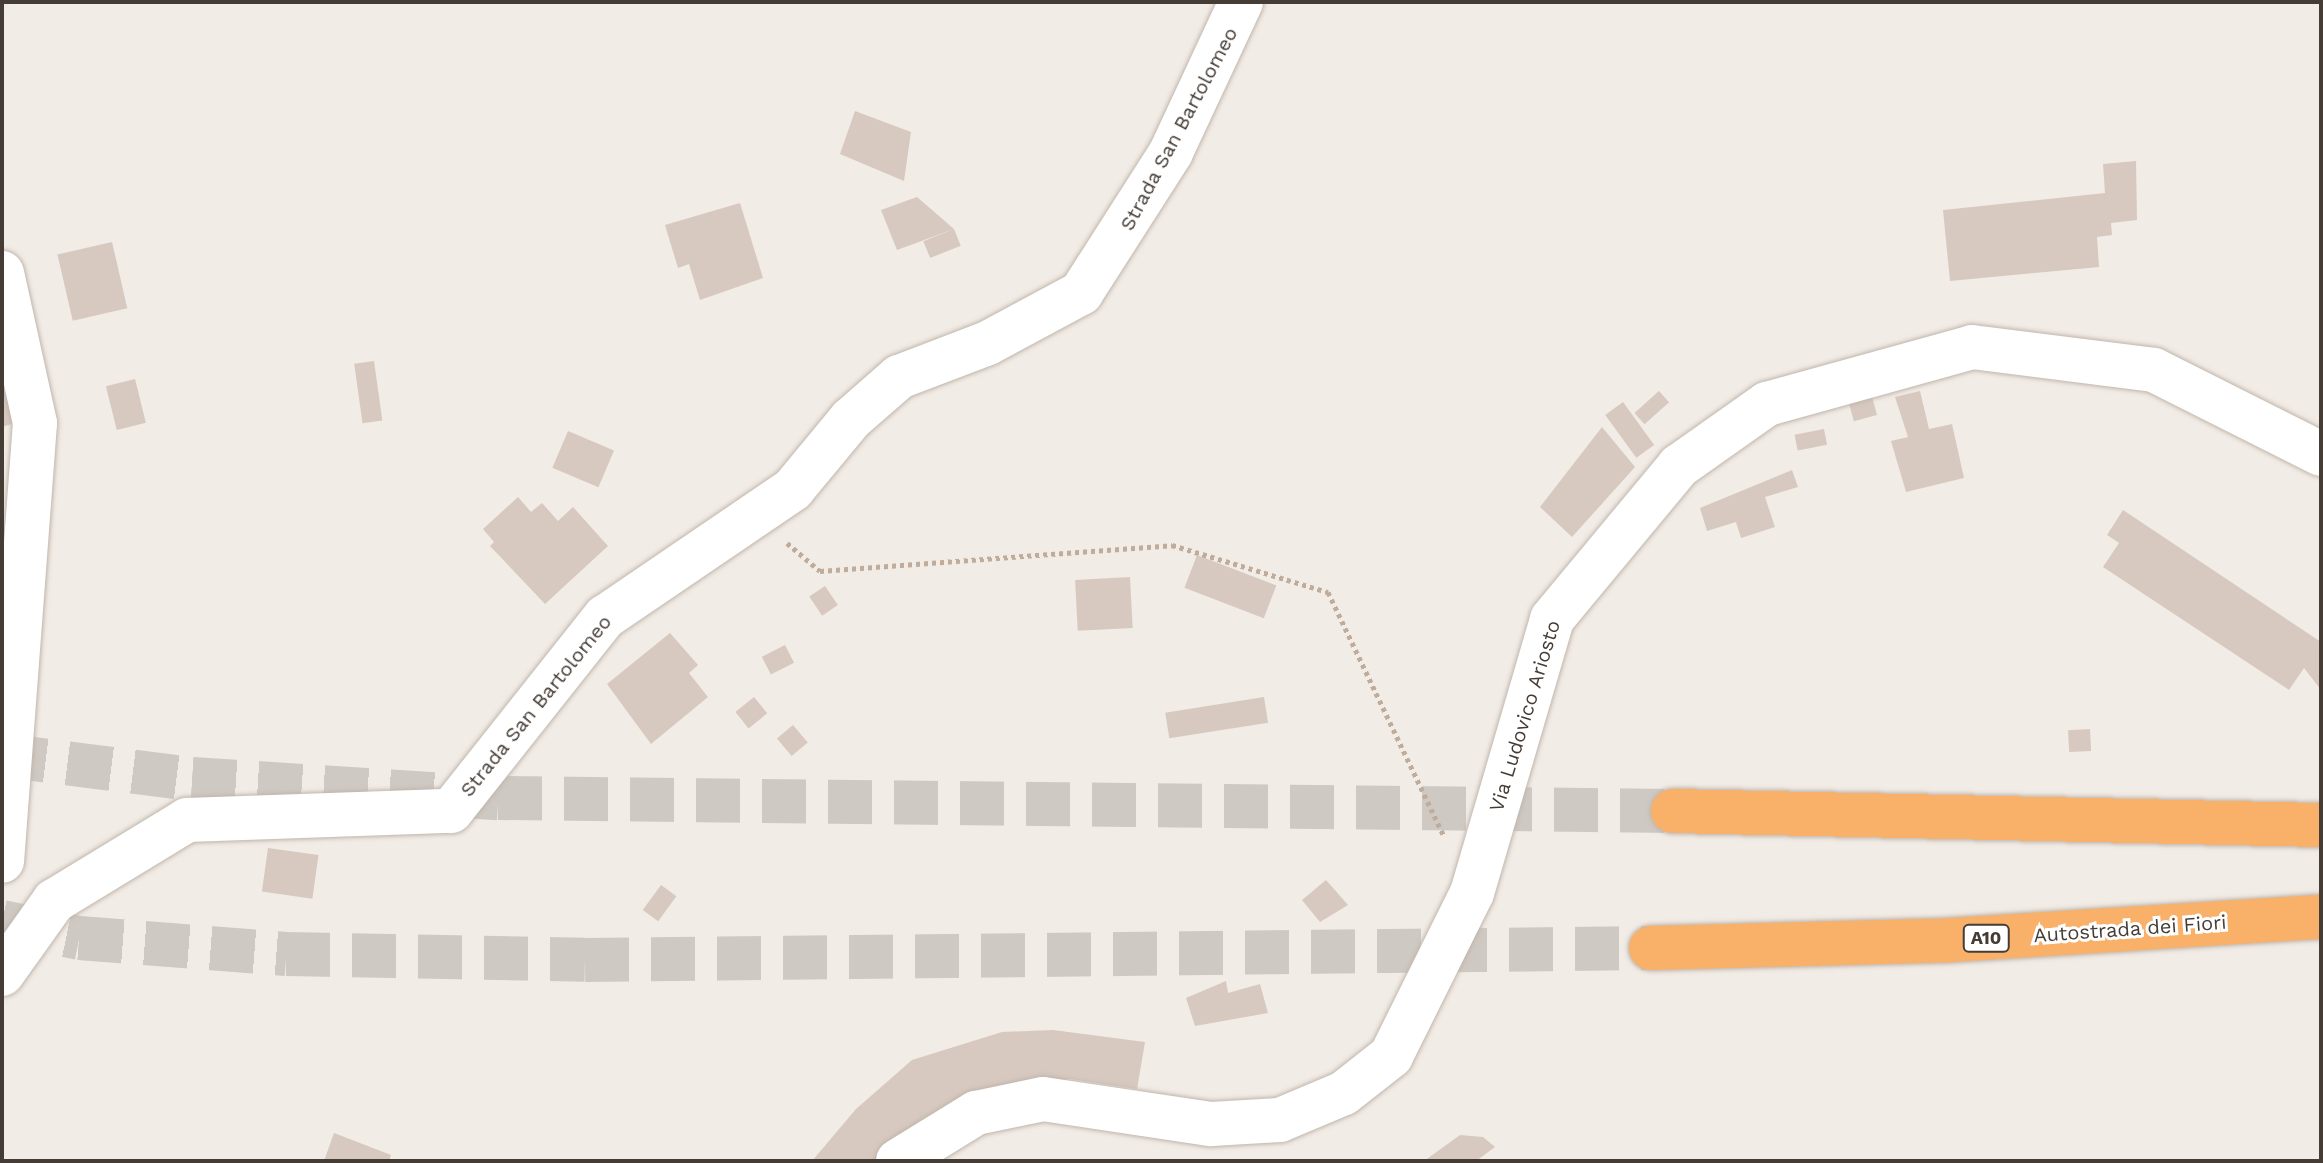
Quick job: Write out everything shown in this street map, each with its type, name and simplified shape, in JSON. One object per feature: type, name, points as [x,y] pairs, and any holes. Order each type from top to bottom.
[{"type":"highway","points":[[1673,811],[2321,825]]},
{"type":"highway","name":"Autostrada dei Fiori","points":[[1651,948],[1965,939],[2321,917]]},
{"type":"street","name":"Strada San Bartolomeo","points":[[2,974],[54,901],[187,820],[451,811],[605,617],[752,513],[793,489],[851,419],[899,377],[988,343],[1081,293],[1124,235],[1242,7]]},
{"type":"street","points":[[2,273],[35,423],[2,861]]},
{"type":"street","name":"Via Ludovico Ariosto","points":[[898,1161],[976,1113],[1043,1099],[1211,1124],[1280,1120],[1344,1093],[1391,1056],[1472,893],[1552,619],[1679,466],[1767,404],[1972,347],[2154,370],[2321,454]]},
{"type":"path","points":[[752,513],[820,571],[1172,545],[1328,592],[1472,893]]},
{"type":"building","points":[[855,111],[911,132],[904,181],[840,154]]},
{"type":"building","points":[[2136,161],[2137,220],[2111,223],[2112,235],[2097,237],[2099,267],[1950,281],[1943,210],[2105,193],[2103,164]]},
{"type":"building","points":[[917,197],[954,229],[897,250],[881,210]]},
{"type":"building","points":[[740,203],[763,278],[700,300],[689,264],[678,268],[665,225]]},
{"type":"building","points":[[954,229],[961,246],[930,258],[923,241]]},
{"type":"building","points":[[112,242],[127,308],[73,321],[57,255]]},
{"type":"building","points":[[374,361],[382,420],[363,423],[354,364]]},
{"type":"building","points":[[2,379],[15,423],[2,427]]},
{"type":"building","points":[[135,379],[146,423],[117,430],[106,386]]},
{"type":"building","points":[[1870,389],[1877,415],[1854,421],[1847,395]]},
{"type":"building","points":[[1659,391],[1669,402],[1645,424],[1634,413]]},
{"type":"building","points":[[1920,391],[1929,429],[1952,424],[1964,478],[1906,492],[1891,441],[1908,437],[1895,397]]},
{"type":"building","points":[[1623,402],[1654,445],[1636,458],[1605,415]]},
{"type":"building","points":[[1602,427],[1635,467],[1572,537],[1540,507]]},
{"type":"building","points":[[1824,429],[1827,445],[1798,450],[1795,435]]},
{"type":"building","points":[[568,431],[614,451],[598,487],[552,468]]},
{"type":"building","points":[[1792,470],[1798,487],[1765,497],[1775,527],[1741,538],[1736,522],[1707,531],[1700,508]]},
{"type":"building","points":[[518,497],[531,512],[542,503],[558,521],[573,507],[608,546],[545,604],[490,546],[494,542],[483,529]]},
{"type":"building","points":[[2123,510],[2321,642],[2321,690],[2304,668],[2289,690],[2103,567],[2119,543],[2107,535]]},
{"type":"building","points":[[1197,555],[1276,585],[1264,618],[1184,588]]},
{"type":"building","points":[[1130,577],[1133,628],[1078,631],[1075,580]]},
{"type":"building","points":[[825,586],[838,605],[822,616],[809,597]]},
{"type":"building","points":[[670,633],[698,665],[689,673],[708,697],[651,744],[607,684]]},
{"type":"building","points":[[785,645],[794,663],[771,675],[762,657]]},
{"type":"building","points":[[754,697],[767,713],[749,728],[735,712]]},
{"type":"building","points":[[1264,697],[1268,723],[1169,738],[1165,713]]},
{"type":"building","points":[[793,725],[808,743],[792,756],[777,738]]},
{"type":"building","points":[[2090,729],[2091,751],[2069,752],[2068,730]]},
{"type":"building","points":[[268,848],[319,855],[312,899],[262,892]]},
{"type":"building","points":[[1326,880],[1348,905],[1320,922],[1302,900]]},
{"type":"building","points":[[661,885],[676,896],[658,921],[643,910]]},
{"type":"building","points":[[1226,981],[1228,993],[1260,984],[1268,1013],[1195,1026],[1186,998]]},
{"type":"building","points":[[1053,1030],[1145,1042],[1137,1089],[1070,1079],[1016,1085],[876,1161],[812,1161],[856,1109],[912,1060],[1002,1032]]},
{"type":"building","points":[[334,1133],[391,1155],[389,1161],[324,1161]]},
{"type":"building","points":[[1460,1135],[1483,1137],[1495,1147],[1476,1161],[1424,1161]]},
{"type":"tunnel","points":[[2,755],[192,779],[498,798],[1673,811]]},
{"type":"tunnel","points":[[2,922],[79,938],[286,954],[585,960],[1651,948]]}]
